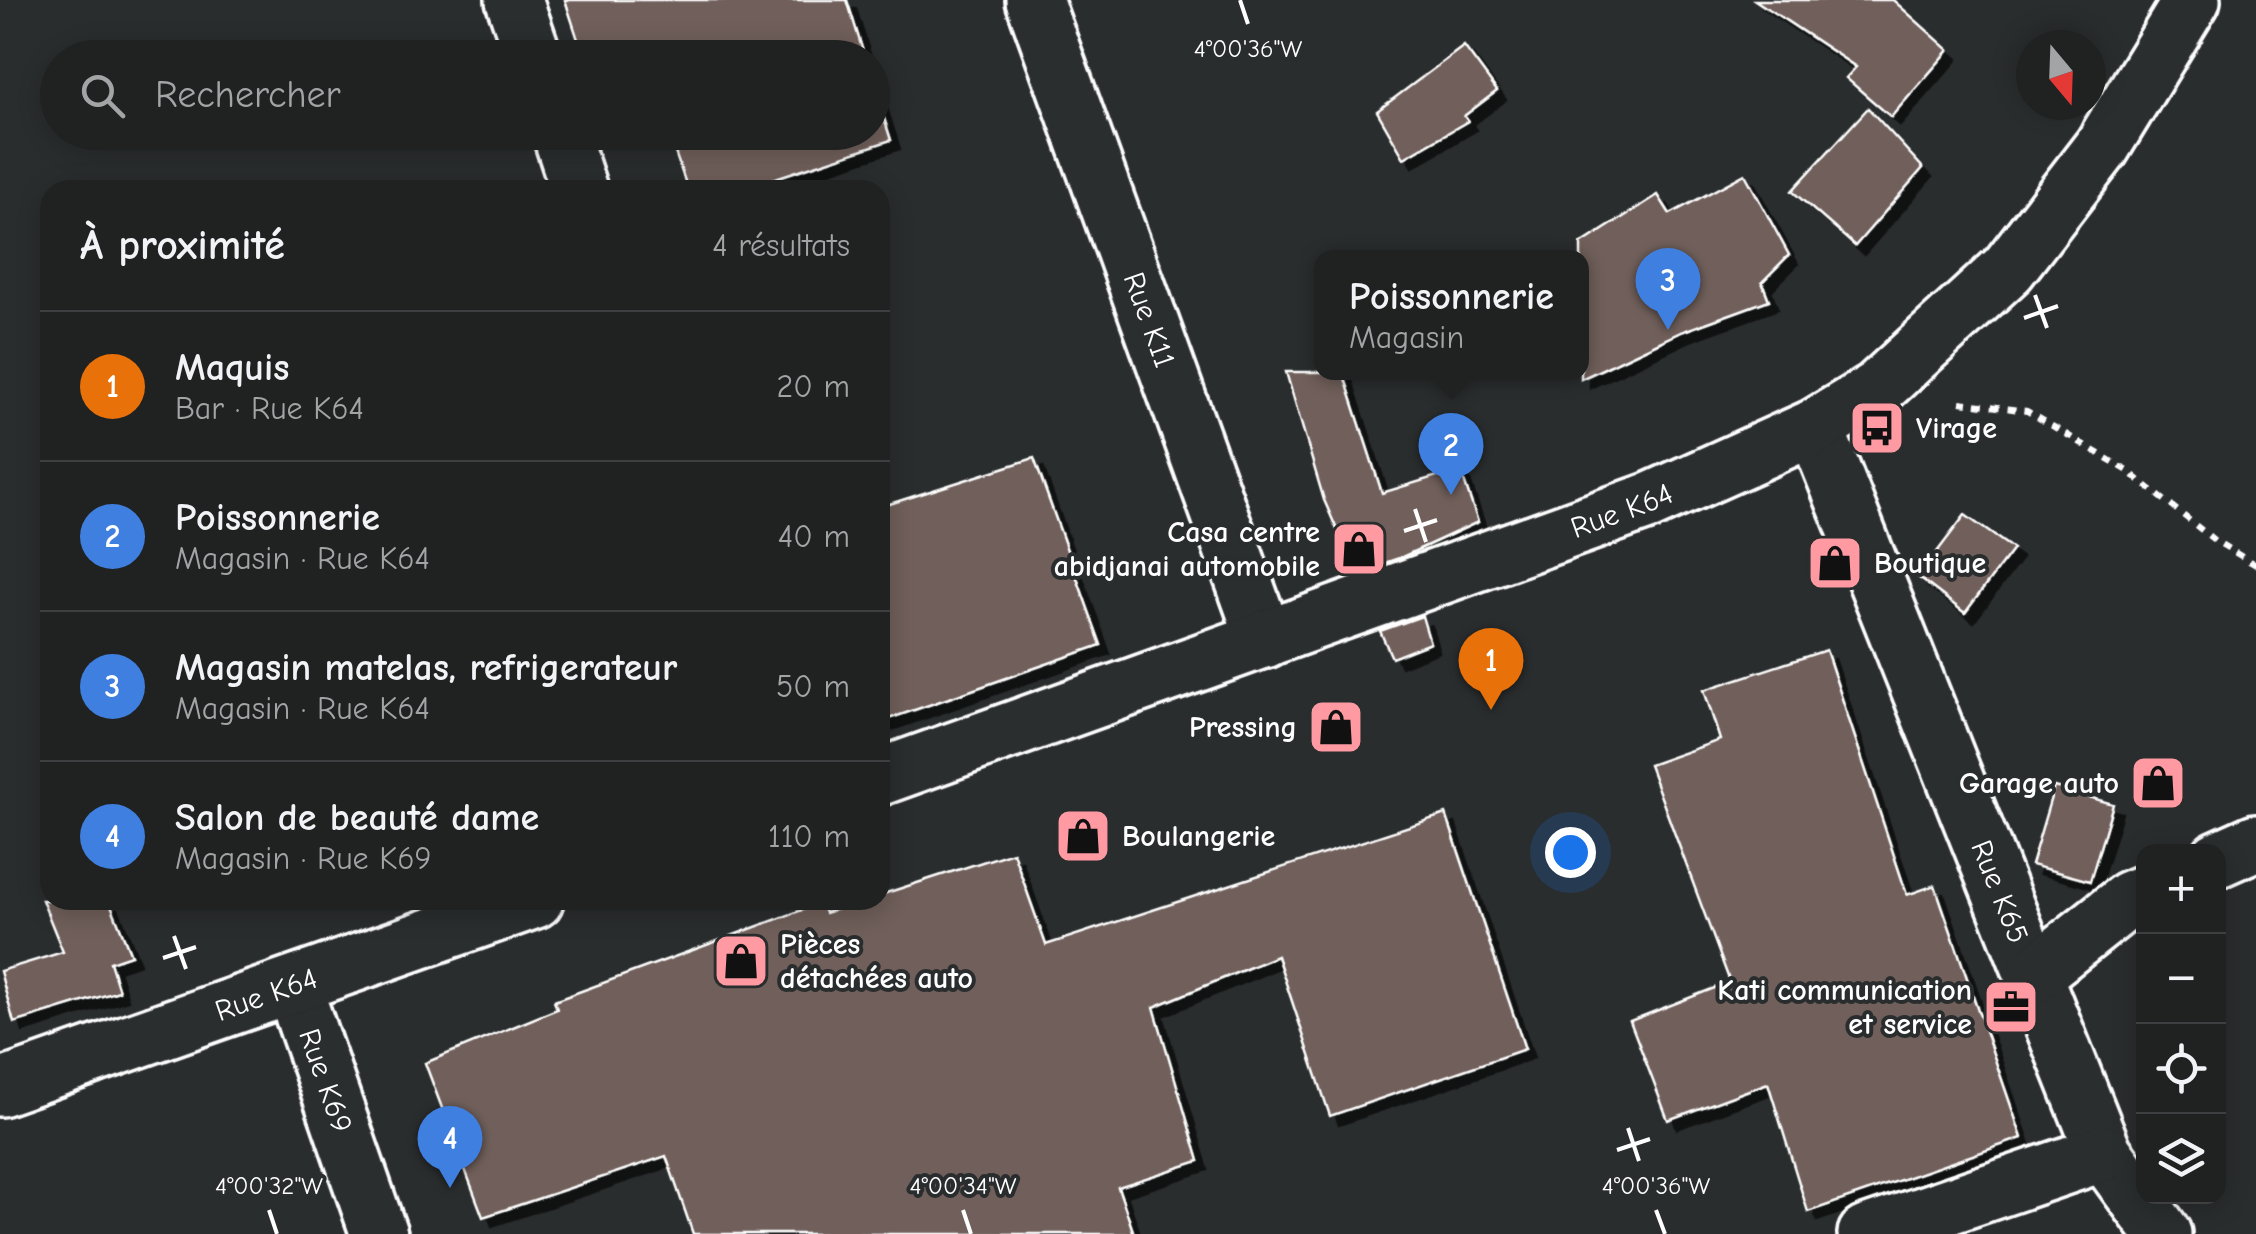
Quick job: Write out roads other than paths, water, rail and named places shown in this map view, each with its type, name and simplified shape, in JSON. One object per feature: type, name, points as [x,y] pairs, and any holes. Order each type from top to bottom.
[{"type":"street","points":[[514,0],[528,40]]},
{"type":"street","name":"Rue K11","points":[[1034,0],[1265,640]]},
{"type":"street","name":"Rue K64","points":[[890,774],[1650,501],[1815,427],[1876,390],[2008,269],[2102,147],[2192,0]]},
{"type":"street","points":[[566,150],[577,180]]},
{"type":"street","name":"Rue K65","points":[[1815,427],[2104,1154],[2163,1234]]},
{"type":"street","points":[[2226,855],[2256,842]]},
{"type":"street","points":[[2032,976],[2136,896]]},
{"type":"street","name":"Rue K64","points":[[0,1088],[507,910]]},
{"type":"street","name":"Rue K69","points":[[292,986],[379,1234]]},
{"type":"street","points":[[1866,1234],[2104,1154]]},
{"type":"place","name":"Magasin matelas, refrigerateur","points":[[1668,330]]},
{"type":"place","name":"Virage","points":[[1877,428]]},
{"type":"place","name":"Poissonnerie","points":[[1451,495]]},
{"type":"place","name":"Casa centre abidjanai automobile","points":[[1359,549]]},
{"type":"place","name":"Boutique","points":[[1835,563]]},
{"type":"place","name":"Maquis","points":[[1491,710]]},
{"type":"place","name":"Pressing","points":[[1336,727]]},
{"type":"place","name":"Garage auto","points":[[2158,783]]},
{"type":"place","name":"Boulangerie","points":[[1083,836]]},
{"type":"place","name":"Pièces détachées auto","points":[[741,961]]},
{"type":"place","name":"Kati communication et service","points":[[2011,1007]]},
{"type":"place","name":"Salon de beauté dame","points":[[450,1188]]}]
